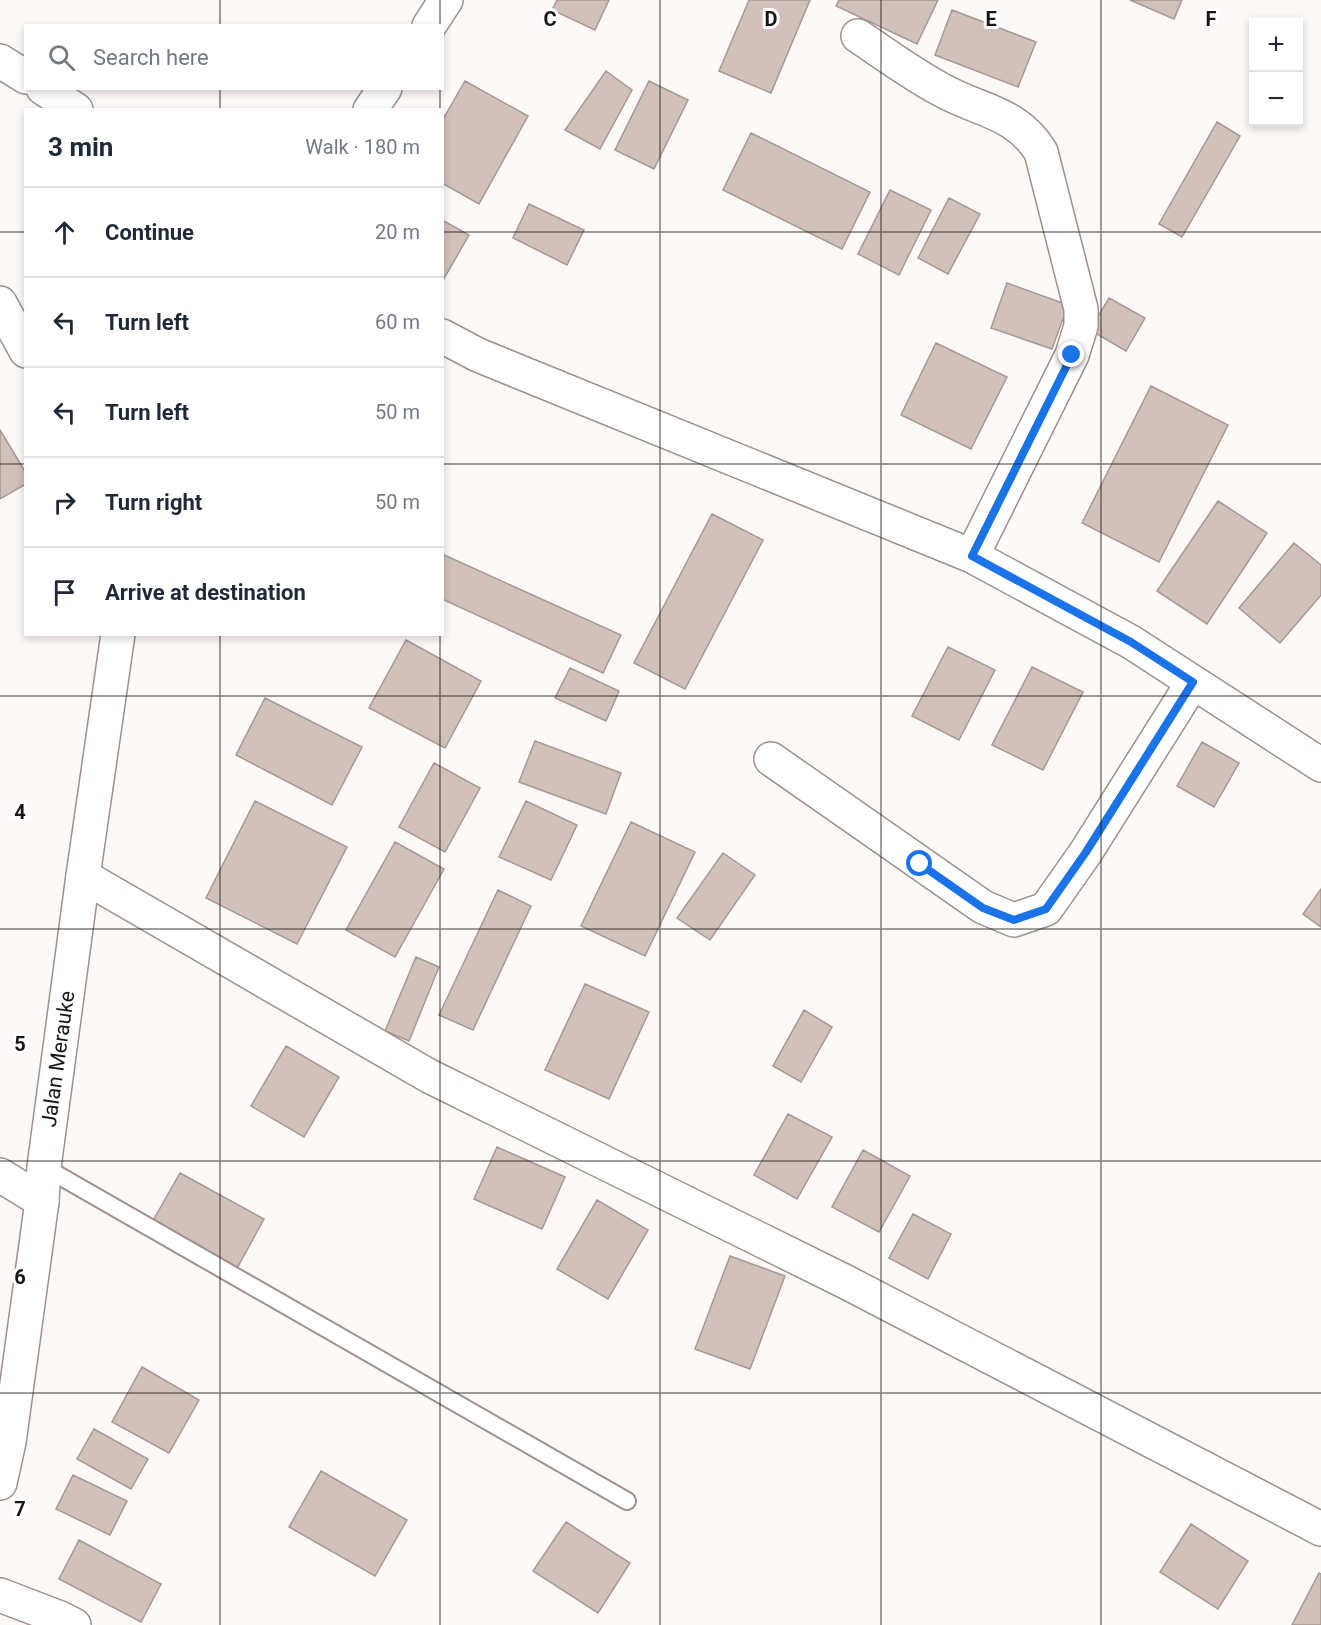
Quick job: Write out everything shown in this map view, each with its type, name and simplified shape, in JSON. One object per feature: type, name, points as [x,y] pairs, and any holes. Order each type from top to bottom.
[{"type":"street","points":[[430,24],[446,0]]},
{"type":"street","points":[[858,36],[939,89],[958,99],[1004,116],[1033,139],[1041,152],[1081,309],[1081,326],[1072,355],[972,556]]},
{"type":"street","points":[[0,61],[24,76]]},
{"type":"street","points":[[46,90],[73,108]]},
{"type":"street","points":[[371,108],[384,90]]},
{"type":"street","points":[[0,303],[24,347]]},
{"type":"street","points":[[444,337],[478,355],[972,556],[1131,642],[1321,765]]},
{"type":"street","name":"Jalan Merauke","points":[[0,1483],[9,1442],[83,876],[118,636]]},
{"type":"street","points":[[771,759],[983,908],[1014,920],[1046,909],[1086,852],[1193,682]]},
{"type":"street","points":[[83,876],[429,1076],[846,1282],[1321,1529]]},
{"type":"street","points":[[0,1175],[42,1201]]},
{"type":"street","points":[[0,1595],[74,1625]]},
{"type":"lane","points":[[44,1167],[627,1501]]},
{"type":"building","points":[[557,0],[609,0],[595,30],[552,10]]},
{"type":"building","points":[[749,0],[810,0],[771,93],[719,71]]},
{"type":"building","points":[[839,0],[938,0],[917,44],[836,6]]},
{"type":"building","points":[[1130,0],[1182,0],[1174,19]]},
{"type":"building","points":[[952,10],[1036,42],[1018,87],[935,55]]},
{"type":"building","points":[[606,71],[632,90],[600,149],[565,130]]},
{"type":"building","points":[[465,81],[528,116],[479,204],[444,184],[444,118]]},
{"type":"building","points":[[649,81],[688,100],[654,169],[615,150]]},
{"type":"building","points":[[1217,122],[1240,136],[1182,237],[1159,224]]},
{"type":"building","points":[[751,133],[870,192],[842,249],[723,190]]},
{"type":"building","points":[[890,190],[931,210],[899,275],[858,254]]},
{"type":"building","points":[[949,198],[980,214],[948,274],[918,258]]},
{"type":"building","points":[[529,204],[584,230],[567,265],[513,238]]},
{"type":"building","points":[[444,221],[469,235],[444,279]]},
{"type":"building","points":[[1007,283],[1068,305],[1052,349],[991,328]]},
{"type":"building","points":[[1109,298],[1145,318],[1126,351],[1090,330]]},
{"type":"building","points":[[936,343],[1007,377],[971,449],[901,415]]},
{"type":"building","points":[[1151,386],[1228,425],[1159,562],[1082,523]]},
{"type":"building","points":[[0,430],[24,470],[24,485],[0,499]]},
{"type":"building","points":[[1218,501],[1267,533],[1207,624],[1157,591]]},
{"type":"building","points":[[712,514],[763,540],[685,689],[634,663]]},
{"type":"building","points":[[1294,543],[1321,565],[1321,595],[1280,643],[1239,608]]},
{"type":"building","points":[[444,555],[621,635],[603,673],[444,600]]},
{"type":"building","points":[[406,640],[481,681],[445,748],[369,708]]},
{"type":"building","points":[[948,647],[995,670],[959,740],[912,716]]},
{"type":"building","points":[[1032,667],[1083,692],[1043,770],[992,745]]},
{"type":"building","points":[[570,668],[619,691],[606,721],[555,698]]},
{"type":"building","points":[[265,698],[362,747],[332,805],[236,755]]},
{"type":"building","points":[[535,741],[621,773],[606,814],[519,782]]},
{"type":"building","points":[[1202,742],[1239,763],[1214,807],[1177,786]]},
{"type":"building","points":[[434,763],[480,788],[445,852],[399,827]]},
{"type":"building","points":[[255,801],[347,847],[297,944],[206,898]]},
{"type":"building","points":[[526,801],[577,825],[551,880],[499,857]]},
{"type":"building","points":[[631,822],[695,852],[645,956],[581,926]]},
{"type":"building","points":[[395,842],[444,869],[395,957],[346,930]]},
{"type":"building","points":[[723,853],[755,875],[710,940],[677,918]]},
{"type":"building","points":[[1321,889],[1321,927],[1303,914]]},
{"type":"building","points":[[498,890],[531,906],[473,1030],[439,1015]]},
{"type":"building","points":[[416,957],[439,967],[409,1041],[385,1031]]},
{"type":"building","points":[[585,984],[649,1012],[609,1099],[545,1070]]},
{"type":"building","points":[[804,1010],[832,1027],[801,1082],[773,1066]]},
{"type":"building","points":[[286,1046],[339,1077],[304,1137],[251,1106]]},
{"type":"building","points":[[788,1114],[832,1137],[797,1199],[754,1175]]},
{"type":"building","points":[[497,1147],[565,1177],[542,1229],[474,1199]]},
{"type":"building","points":[[863,1150],[910,1176],[879,1232],[832,1207]]},
{"type":"building","points":[[180,1173],[264,1219],[235,1272],[150,1226]]},
{"type":"building","points":[[597,1200],[648,1230],[608,1299],[557,1269]]},
{"type":"building","points":[[913,1214],[951,1234],[928,1279],[889,1258]]},
{"type":"building","points":[[730,1256],[785,1276],[750,1369],[695,1349]]},
{"type":"building","points":[[142,1367],[199,1400],[169,1453],[112,1422]]},
{"type":"building","points":[[94,1429],[148,1459],[131,1489],[77,1459]]},
{"type":"building","points":[[321,1471],[407,1520],[375,1576],[289,1527]]},
{"type":"building","points":[[73,1475],[127,1501],[110,1535],[56,1509]]},
{"type":"building","points":[[566,1522],[630,1563],[598,1613],[533,1571]]},
{"type":"building","points":[[1191,1524],[1248,1561],[1218,1609],[1160,1572]]},
{"type":"building","points":[[79,1540],[161,1584],[141,1622],[59,1579]]},
{"type":"building","points":[[1319,1573],[1321,1574],[1321,1625],[1292,1625]]},
{"type":"route","points":[[920,864],[983,908],[1014,920],[1046,909],[1086,852],[1193,682],[1131,642],[972,556],[1072,355]]}]
